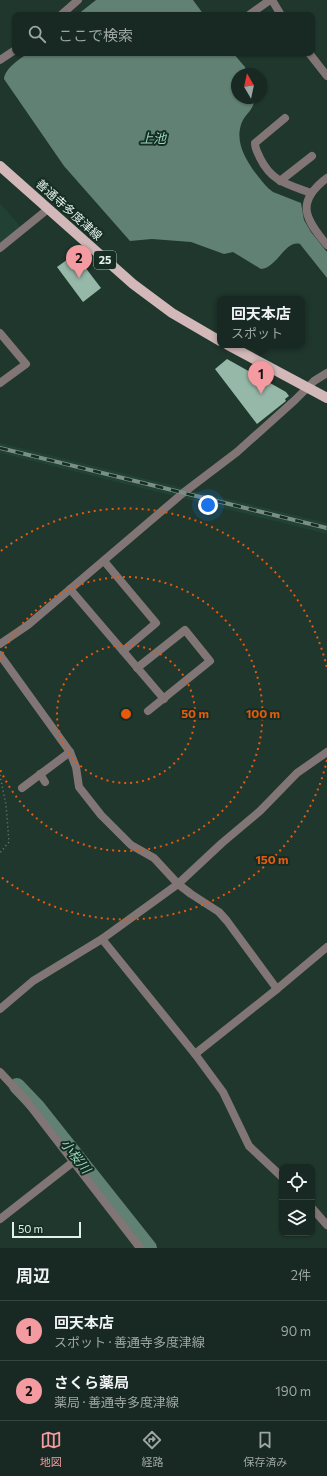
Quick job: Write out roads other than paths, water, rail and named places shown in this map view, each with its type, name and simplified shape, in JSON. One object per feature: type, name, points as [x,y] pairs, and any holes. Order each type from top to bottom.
[{"type":"main road","name":"善通寺多度津線","points":[[0,166],[133,284],[172,313],[217,339]]},
{"type":"main road","points":[[234,348],[327,398]]},
{"type":"street","points":[[64,12],[78,0]]},
{"type":"street","points":[[253,12],[271,0],[279,12]]},
{"type":"street","points":[[0,60],[12,52]]},
{"type":"street","points":[[311,56],[327,76]]},
{"type":"street","points":[[285,118],[255,143],[255,148],[263,164],[274,178],[311,193]]},
{"type":"street","points":[[280,181],[312,156]]},
{"type":"street","points":[[327,178],[319,183],[307,201],[309,220],[312,228],[327,245]]},
{"type":"street","points":[[0,248],[48,209]]},
{"type":"street","points":[[0,333],[26,364],[0,383]]},
{"type":"street","points":[[0,644],[28,625],[104,560],[237,452],[314,381],[327,373]]},
{"type":"street","points":[[104,560],[156,623],[123,651]]},
{"type":"street","points":[[70,589],[164,699]]},
{"type":"street","points":[[137,668],[184,630],[210,661],[148,711]]},
{"type":"street","points":[[0,655],[70,752],[76,767],[78,787],[101,815],[131,845],[154,858],[178,884],[219,912],[277,989]]},
{"type":"street","points":[[22,788],[70,752]]},
{"type":"street","points":[[0,1009],[32,982],[102,939],[178,884],[222,842],[260,811],[297,773],[327,752]]},
{"type":"street","points":[[40,774],[45,782]]},
{"type":"street","points":[[102,939],[195,1054],[223,1092],[249,1146],[279,1174]]},
{"type":"street","points":[[195,1054],[327,947]]},
{"type":"street","points":[[0,1072],[25,1099],[140,1248]]},
{"type":"street","points":[[0,1218],[73,1162]]},
{"type":"street","points":[[315,1211],[327,1225]]},
{"type":"water","points":[[96,0],[193,0],[202,12],[81,12]]},
{"type":"water","name":"上池","points":[[24,56],[236,56],[245,68],[231,68],[231,104],[253,104],[242,122],[240,140],[242,149],[256,174],[268,188],[273,192],[301,203],[304,220],[311,232],[327,252],[327,278],[300,244],[290,246],[272,264],[261,269],[233,252],[224,254],[191,242],[152,239],[130,241],[64,166],[4,79],[10,68]]},
{"type":"waterway","name":"小桜川","points":[[17,1086],[37,1107],[149,1248]]},
{"type":"railway","points":[[0,448],[327,528]]},
{"type":"place","name":"さくら薬局","points":[[79,278]]},
{"type":"place","name":"回天本店","points":[[261,394]]}]
